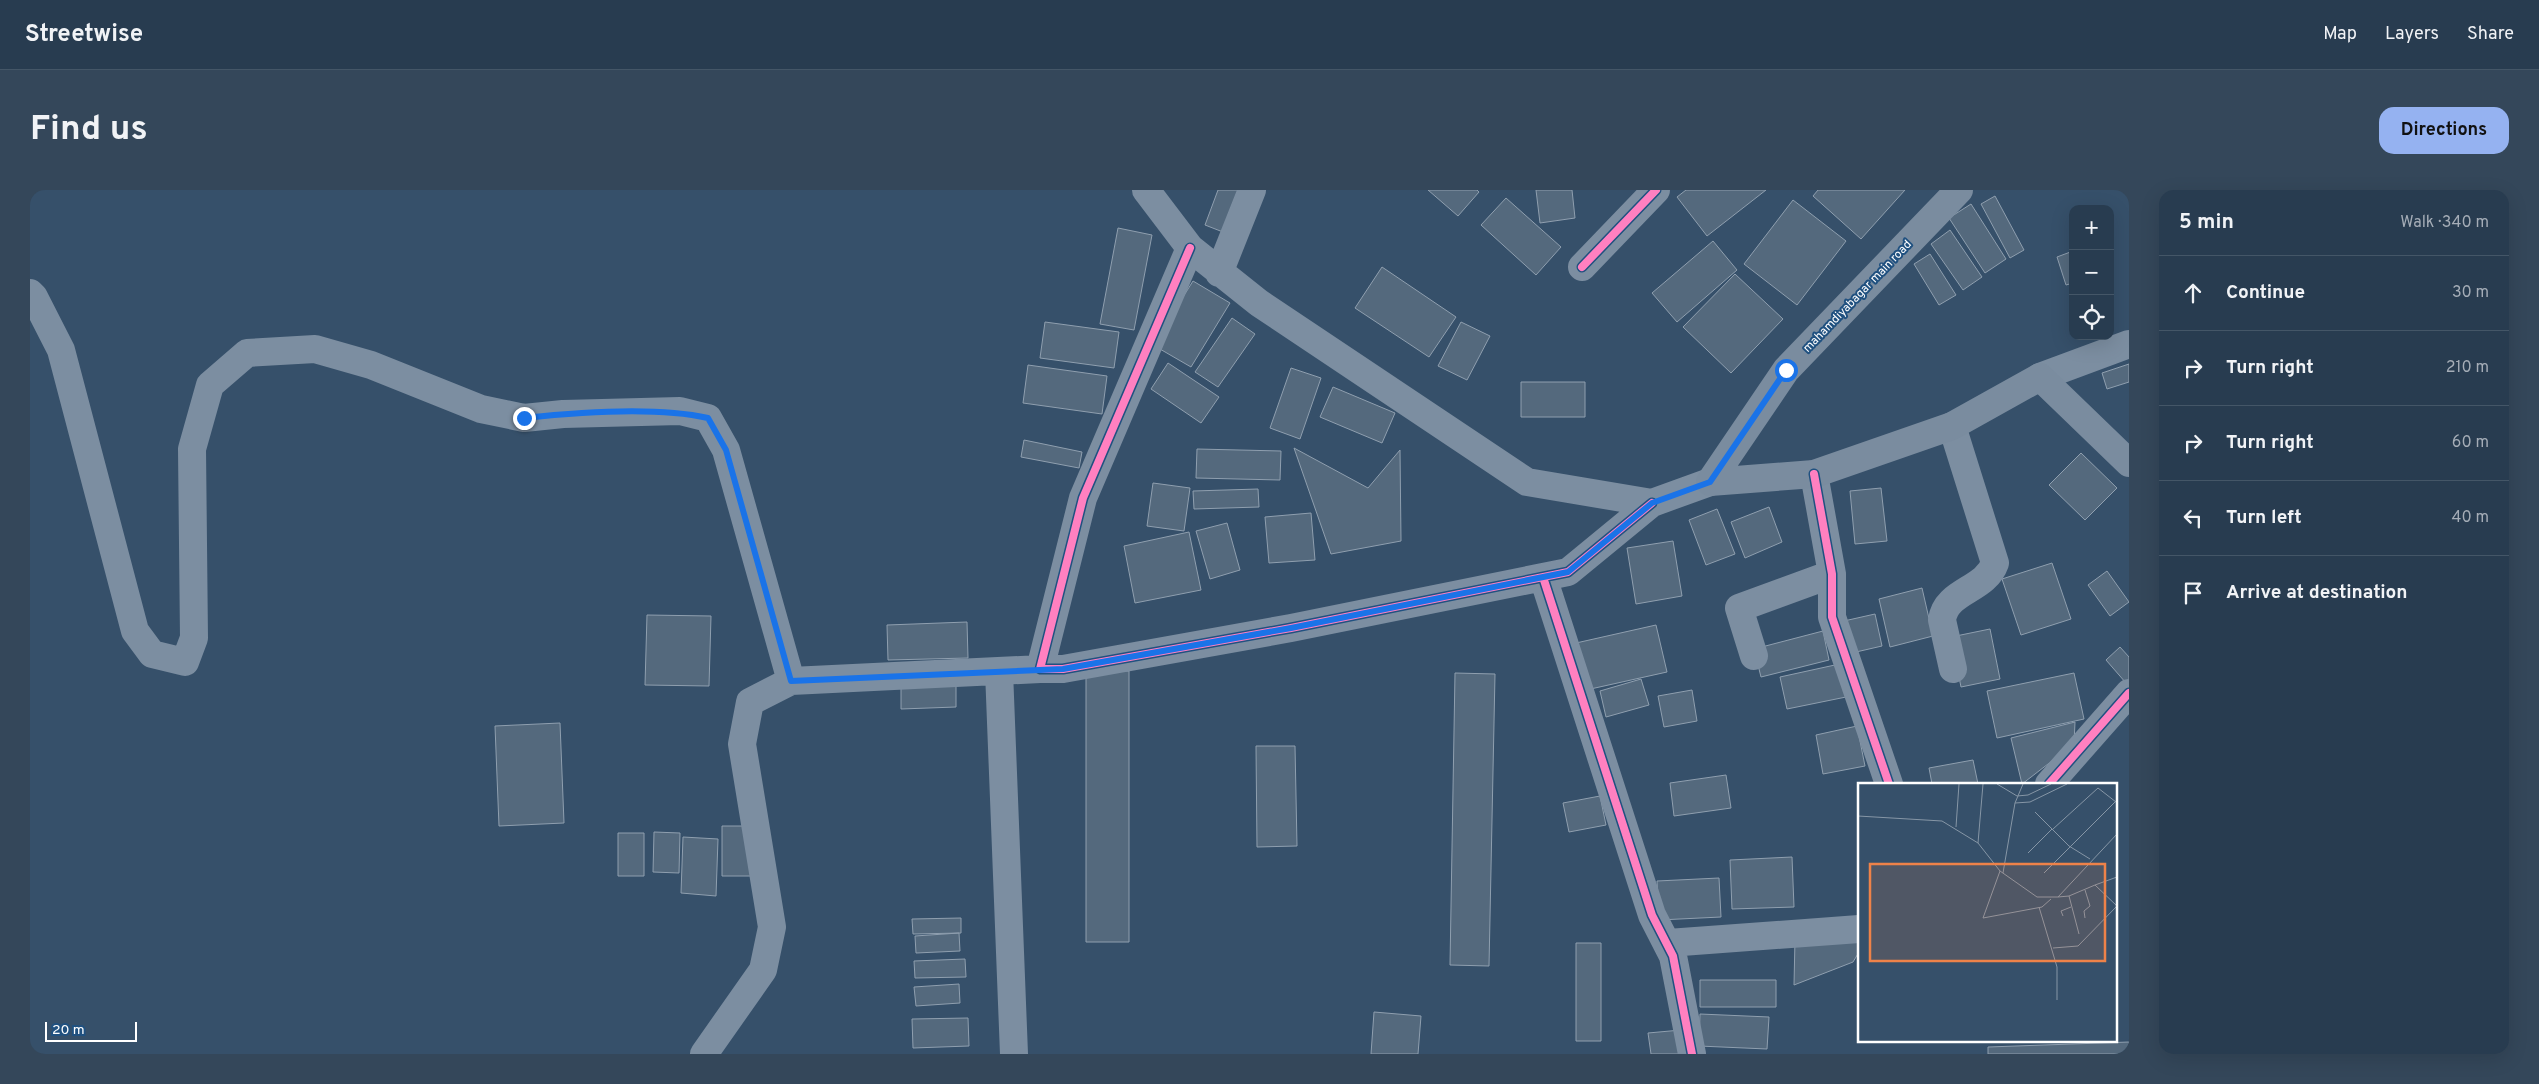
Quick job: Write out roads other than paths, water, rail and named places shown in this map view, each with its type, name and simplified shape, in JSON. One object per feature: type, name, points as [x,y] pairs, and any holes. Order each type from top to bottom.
[{"type":"main road","name":"mahamdiyabagar main road","points":[[1710,482],[1786,370],[1959,190]]},
{"type":"main road","points":[[1710,482],[1814,474],[1952,426],[2040,377],[2129,463]]},
{"type":"street","points":[[1146,190],[1190,248],[1219,273],[1259,303],[1527,482],[1652,503]]},
{"type":"street","points":[[1219,273],[1252,190]]},
{"type":"street","points":[[1582,267],[1656,190]]},
{"type":"street","points":[[1040,669],[1083,498],[1190,248]]},
{"type":"street","points":[[30,293],[34,297],[61,350],[136,632],[152,654],[185,662],[194,638],[192,449],[210,385],[247,353],[315,349],[371,365],[482,409],[524,418],[563,414],[680,412],[708,418],[726,450],[791,681]]},
{"type":"street","points":[[2040,377],[2129,344]]},
{"type":"street","points":[[1952,426],[1995,563],[1987,578],[1947,603],[1943,612],[1942,620],[1952,669]]},
{"type":"street","points":[[1814,474],[1832,574],[1832,617],[1889,783]]},
{"type":"street","points":[[704,1054],[763,970],[772,927],[742,744],[750,702],[791,681],[1063,669],[1281,630],[1568,572],[1652,503],[1710,482]]},
{"type":"street","points":[[1754,656],[1739,608],[1832,574]]},
{"type":"street","points":[[1544,577],[1652,915],[1673,956],[1692,1054]]},
{"type":"street","points":[[998,672],[1014,1054]]},
{"type":"street","points":[[2050,783],[2129,693]]},
{"type":"street","points":[[1668,943],[1858,929]]}]
